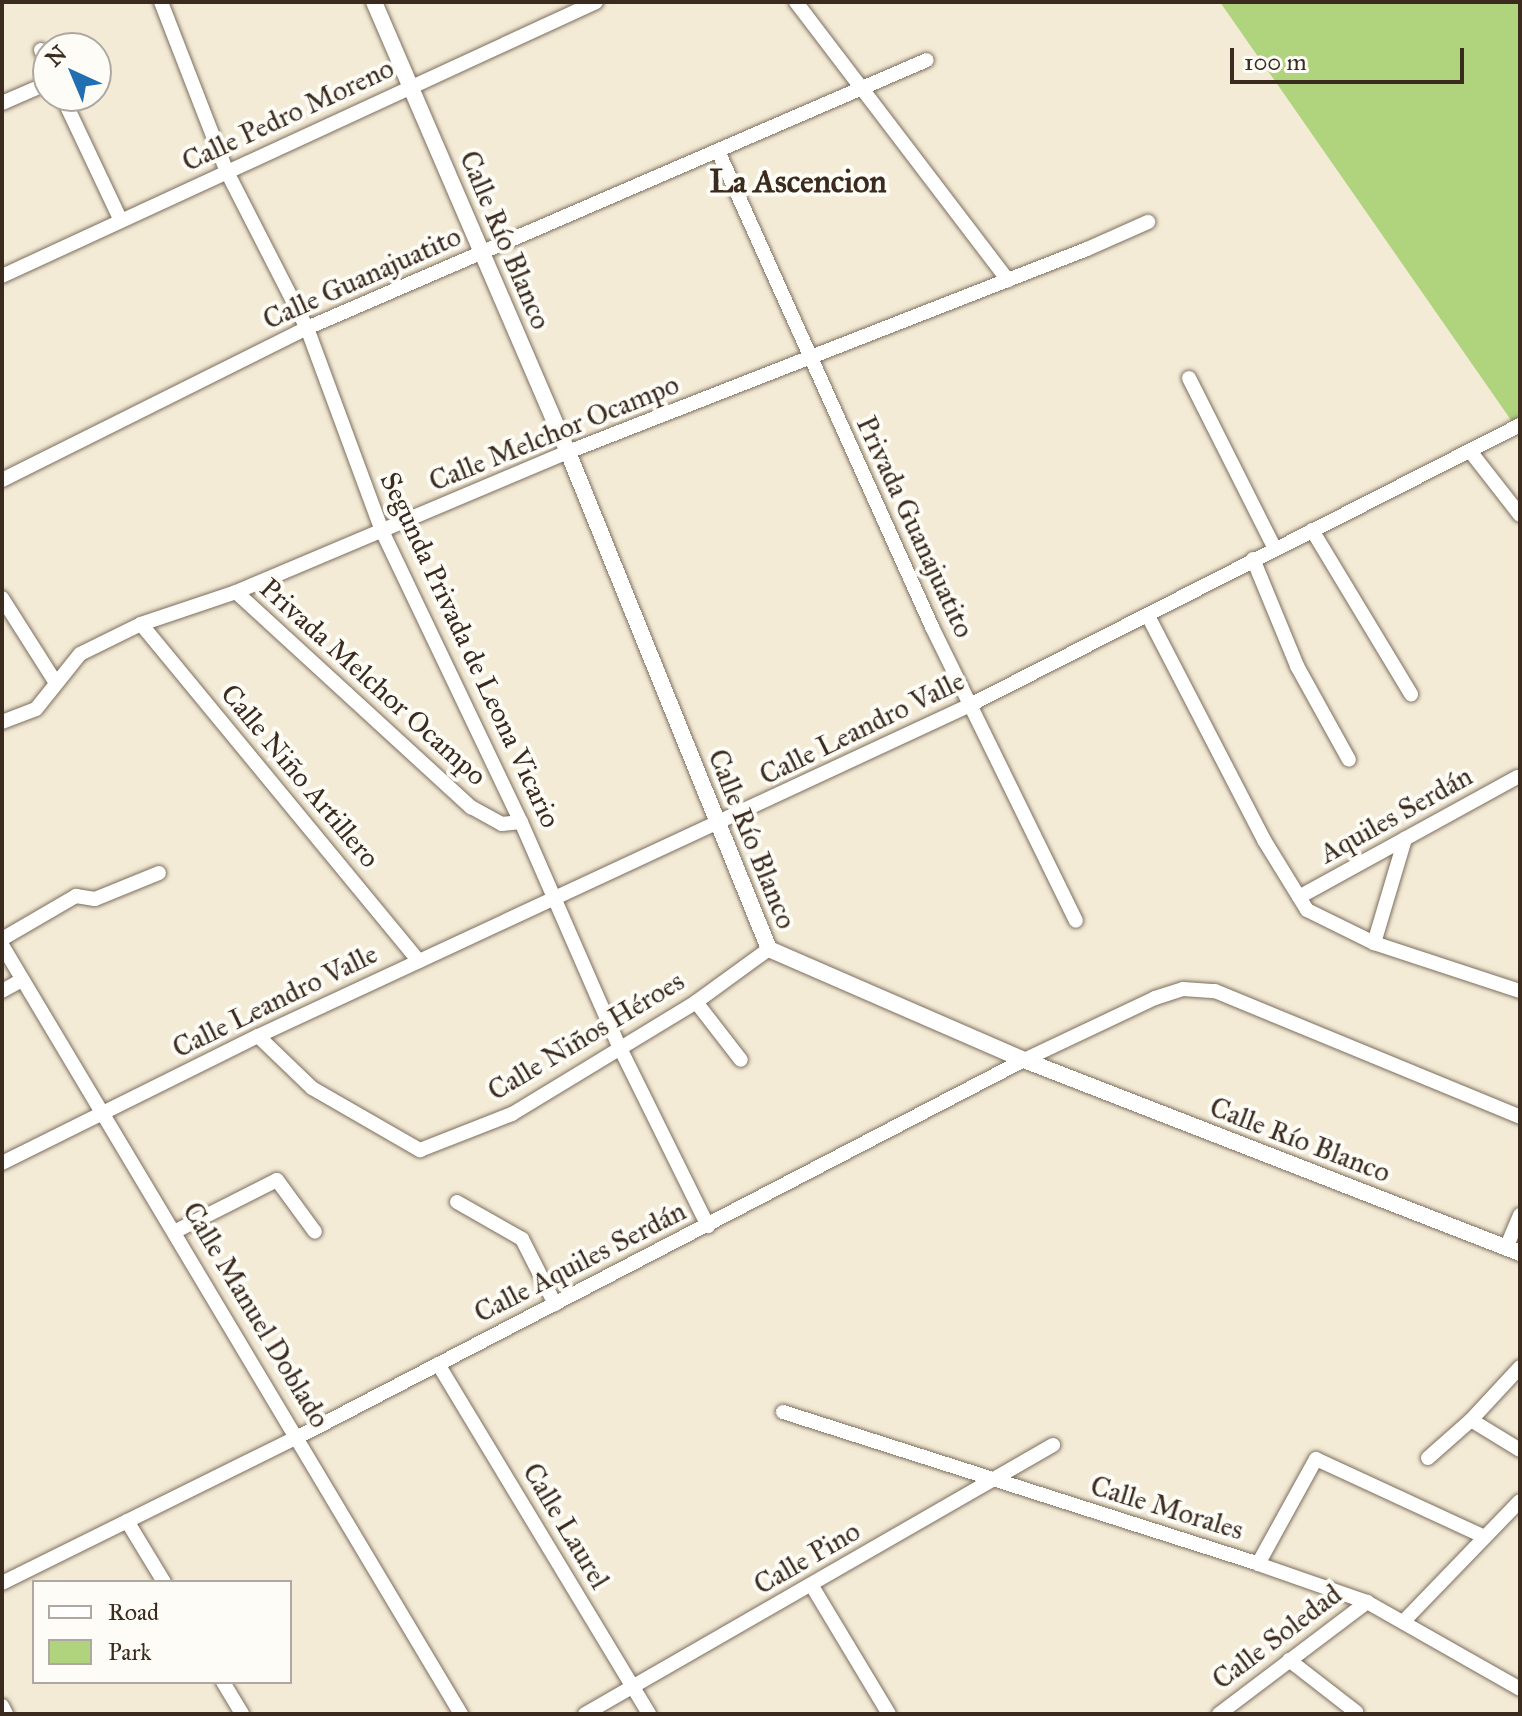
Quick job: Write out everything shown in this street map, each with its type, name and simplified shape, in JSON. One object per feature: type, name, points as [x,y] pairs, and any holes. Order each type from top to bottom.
[{"type":"street","name":"Segunda Privada de Leona Vicario","points":[[161,2],[227,172],[307,328],[383,533],[521,822],[619,1046],[708,1226]]},
{"type":"street","name":"Calle Río Blanco","points":[[374,2],[568,452],[769,949],[1024,1060],[1513,1250]]},
{"type":"street","name":"Calle Pedro Moreno","points":[[2,276],[596,2]]},
{"type":"street","points":[[796,2],[1008,280]]},
{"type":"street","name":"Calle Guanajuatito","points":[[2,480],[307,328],[927,60]]},
{"type":"street","points":[[2,103],[32,90]]},
{"type":"street","points":[[70,112],[121,221]]},
{"type":"street","name":"Privada Guanajuatito","points":[[718,151],[809,358],[970,705],[1076,921]]},
{"type":"street","name":"Calle Melchor Ocampo","points":[[2,722],[36,709],[80,654],[141,624],[236,592],[383,533],[568,452],[1148,222]]},
{"type":"street","points":[[1189,378],[1275,549]]},
{"type":"street","name":"Calle Leandro Valle","points":[[2,1163],[258,1036],[554,898],[718,826],[970,705],[1520,425]]},
{"type":"street","points":[[1470,451],[1520,515]]},
{"type":"street","points":[[1312,530],[1411,694]]},
{"type":"street","points":[[1253,559],[1297,666],[1349,760]]},
{"type":"street","name":"Privada Melchor Ocampo","points":[[236,592],[471,807],[502,824],[521,822]]},
{"type":"street","points":[[2,598],[56,683]]},
{"type":"street","points":[[1148,616],[1264,840],[1307,910],[1374,943],[1520,991]]},
{"type":"street","name":"Calle Niño Artillero","points":[[141,624],[419,961]]},
{"type":"street","name":"Aquiles Serdán","points":[[1299,897],[1517,777]]},
{"type":"street","points":[[1374,943],[1405,839]]},
{"type":"street","points":[[2,939],[76,896],[95,899],[159,873]]},
{"type":"street","name":"Calle Manuel Doblado","points":[[2,945],[298,1437],[392,1604],[461,1714]]},
{"type":"street","name":"Calle Niños Héroes","points":[[258,1036],[312,1088],[420,1150],[512,1114],[619,1046],[696,1002],[769,949]]},
{"type":"street","points":[[2,991],[22,980]]},
{"type":"street","name":"Calle Aquiles Serdán","points":[[2,1583],[298,1437],[1024,1060],[1155,998],[1183,989],[1215,991],[1520,1117]]},
{"type":"street","points":[[696,1002],[741,1060]]},
{"type":"street","points":[[176,1231],[277,1180],[315,1232]]},
{"type":"street","points":[[457,1202],[522,1239],[555,1304]]},
{"type":"street","points":[[1513,1250],[1520,1215]]},
{"type":"street","name":"Calle Laurel","points":[[438,1364],[649,1714]]},
{"type":"street","points":[[1428,1458],[1471,1420],[1520,1367]]},
{"type":"street","name":"Calle Morales","points":[[783,1412],[1258,1564],[1367,1602],[1520,1689]]},
{"type":"street","points":[[1471,1420],[1520,1450]]},
{"type":"street","name":"Calle Pino","points":[[585,1714],[1053,1445]]},
{"type":"street","points":[[1258,1564],[1316,1459],[1485,1537]]},
{"type":"street","points":[[1403,1622],[1520,1501]]},
{"type":"street","points":[[127,1521],[163,1580]]},
{"type":"street","points":[[812,1586],[889,1714]]},
{"type":"street","name":"Calle Soledad","points":[[1219,1714],[1367,1602]]},
{"type":"street","points":[[1289,1660],[1356,1712]]},
{"type":"street","points":[[224,1684],[242,1714]]},
{"type":"street","points":[[2,1706],[6,1714]]},
{"type":"green space","points":[[1220,2],[1520,2],[1520,433]]},
{"type":"district","name":"La Ascencion","points":[[798,182]]}]
